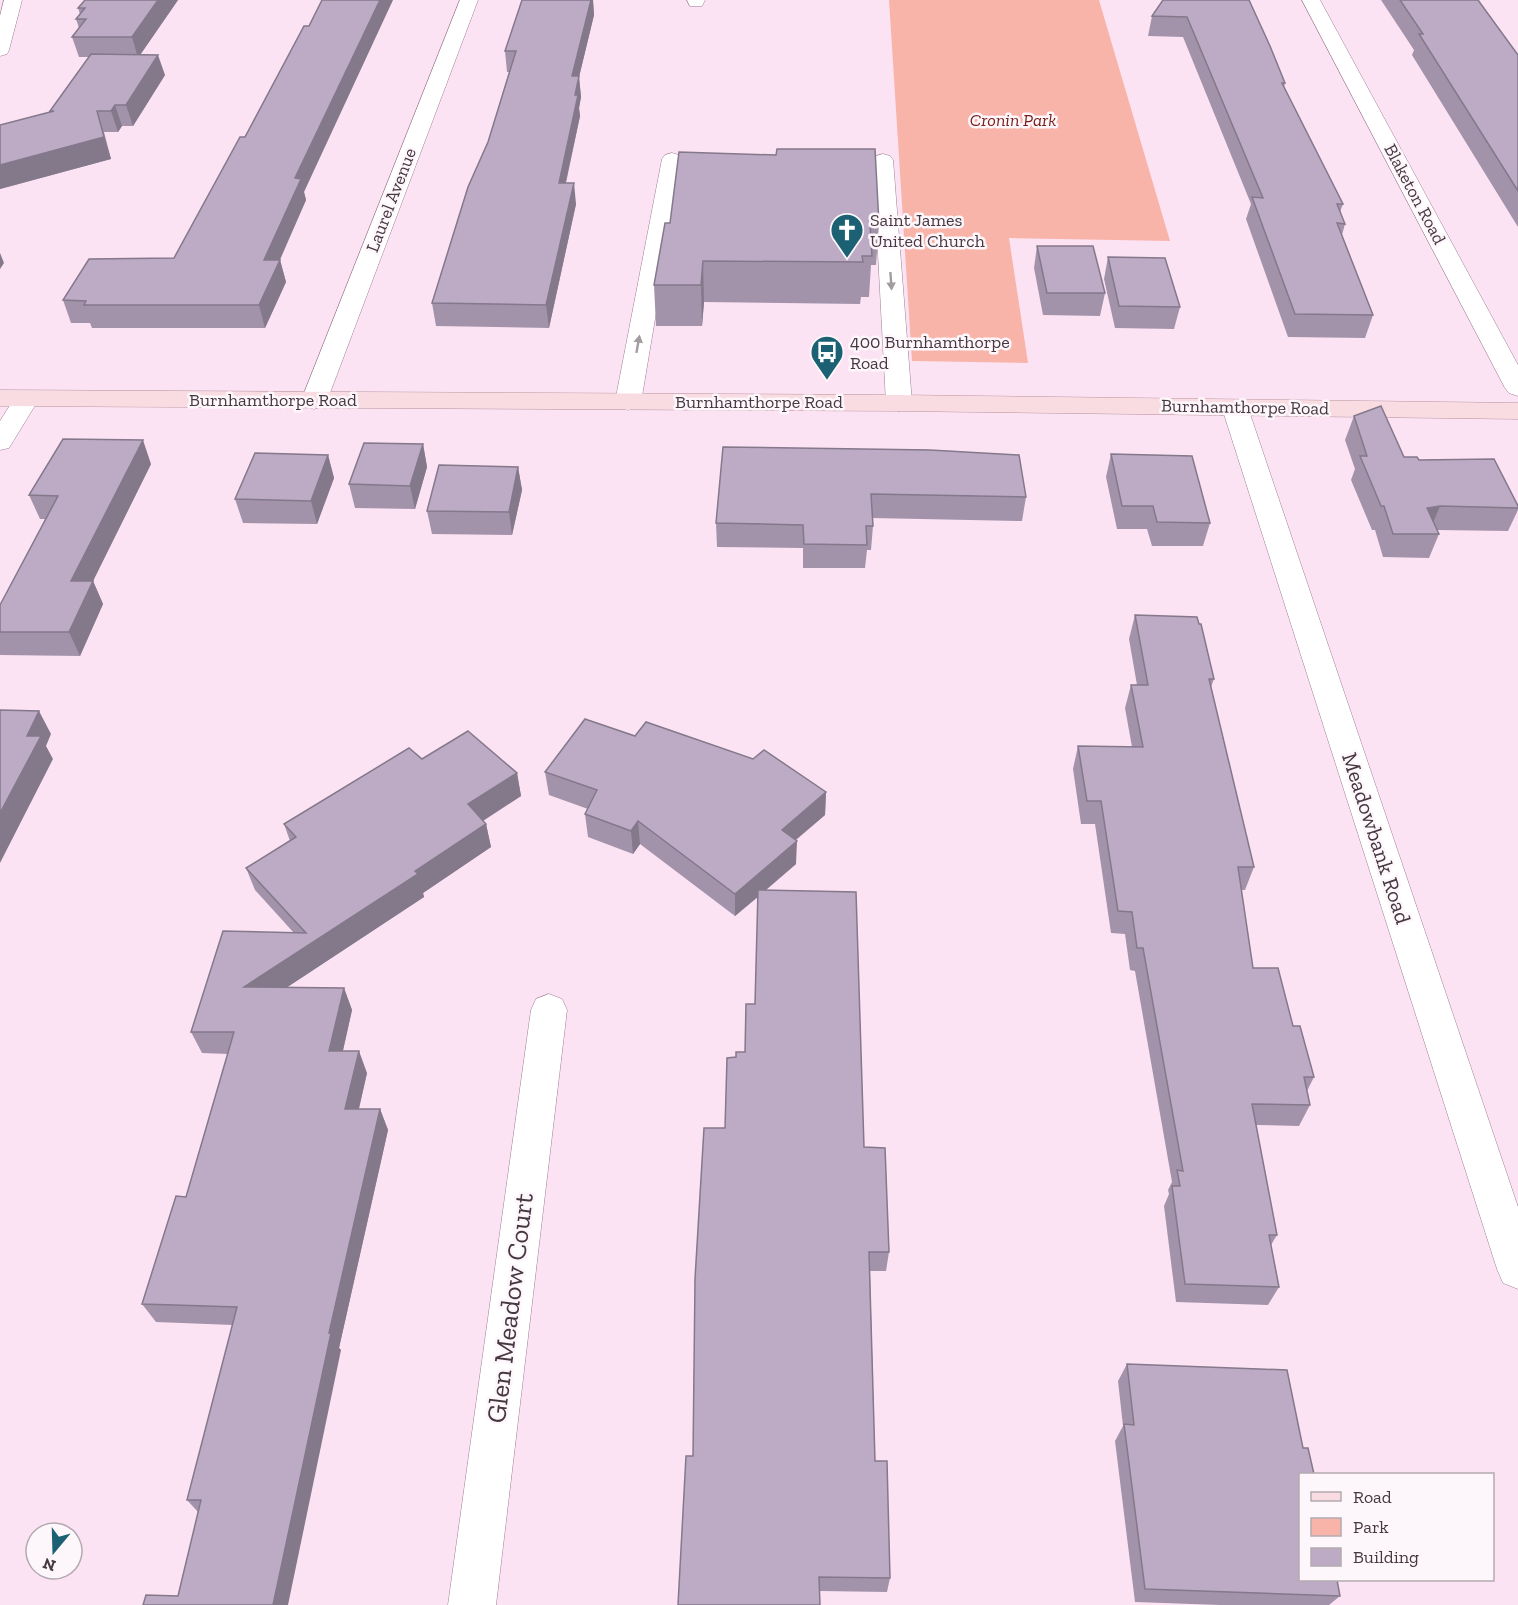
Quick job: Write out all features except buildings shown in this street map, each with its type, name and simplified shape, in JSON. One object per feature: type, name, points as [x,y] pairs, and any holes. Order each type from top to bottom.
[{"type":"main road","name":"Burnhamthorpe Road","points":[[0,398],[898,403],[1518,411]]},
{"type":"street","points":[[0,50],[13,0]]},
{"type":"street","name":"Laurel Avenue","points":[[314,401],[469,0]]},
{"type":"street","name":"Blaketon Road","points":[[1311,0],[1518,388]]},
{"type":"street","points":[[628,402],[672,159]]},
{"type":"street","points":[[883,160],[898,403]]},
{"type":"street","points":[[0,442],[26,399]]},
{"type":"street","name":"Meadowbank Road","points":[[1235,408],[1518,1269]]},
{"type":"street","name":"Glen Meadow Court","points":[[472,1605],[549,1010]]},
{"type":"green space","name":"Cronin Park","points":[[889,0],[1099,0],[1170,241],[1009,238],[1028,363],[912,361]]},
{"type":"place","name":"Saint James United Church","points":[[847,259]]},
{"type":"place","name":"400 Burnhamthorpe Road","points":[[827,381]]}]
